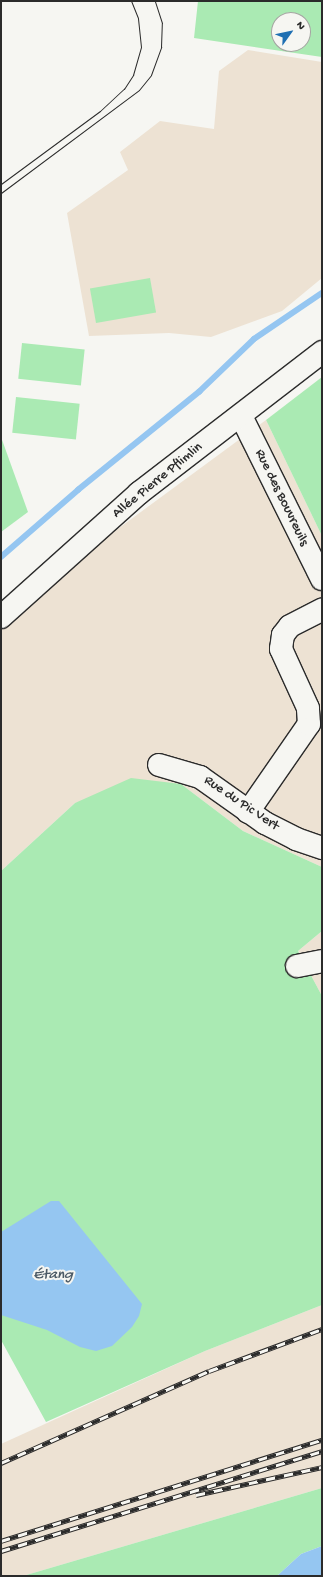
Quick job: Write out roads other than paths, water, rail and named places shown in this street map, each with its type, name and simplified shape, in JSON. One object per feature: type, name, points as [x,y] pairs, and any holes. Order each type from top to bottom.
[{"type":"street","name":"Allée Pierre Pflimlin","points":[[1,617],[139,493],[241,416],[322,352]]},
{"type":"street","name":"Rue des Bouvreuils","points":[[241,416],[322,579]]},
{"type":"street","points":[[248,812],[310,724],[308,708],[281,649],[283,635],[290,626],[322,610]]},
{"type":"street","name":"Rue du Pic Vert","points":[[159,765],[200,777],[248,812],[296,839],[322,848]]},
{"type":"street","points":[[297,966],[322,961]]},
{"type":"water","name":"Étang","points":[[51,1201],[59,1201],[142,1304],[139,1316],[132,1327],[112,1346],[96,1351],[80,1347],[47,1330],[1,1315],[1,1232]]},
{"type":"water","points":[[322,1546],[322,1576],[277,1576],[301,1554]]},
{"type":"waterway","points":[[1,557],[78,490],[199,392],[254,339],[322,293]]},
{"type":"tram line","points":[[1,184],[100,111],[124,89],[133,75],[141,47],[138,18],[131,1]]},
{"type":"tram line","points":[[1,193],[139,90],[151,75],[161,47],[162,23],[155,1]]},
{"type":"railway","points":[[1,1463],[209,1371],[322,1329]]},
{"type":"railway","points":[[1,1541],[322,1440]]},
{"type":"railway","points":[[1,1551],[322,1451]]},
{"type":"railway","points":[[196,1495],[322,1467]]}]
